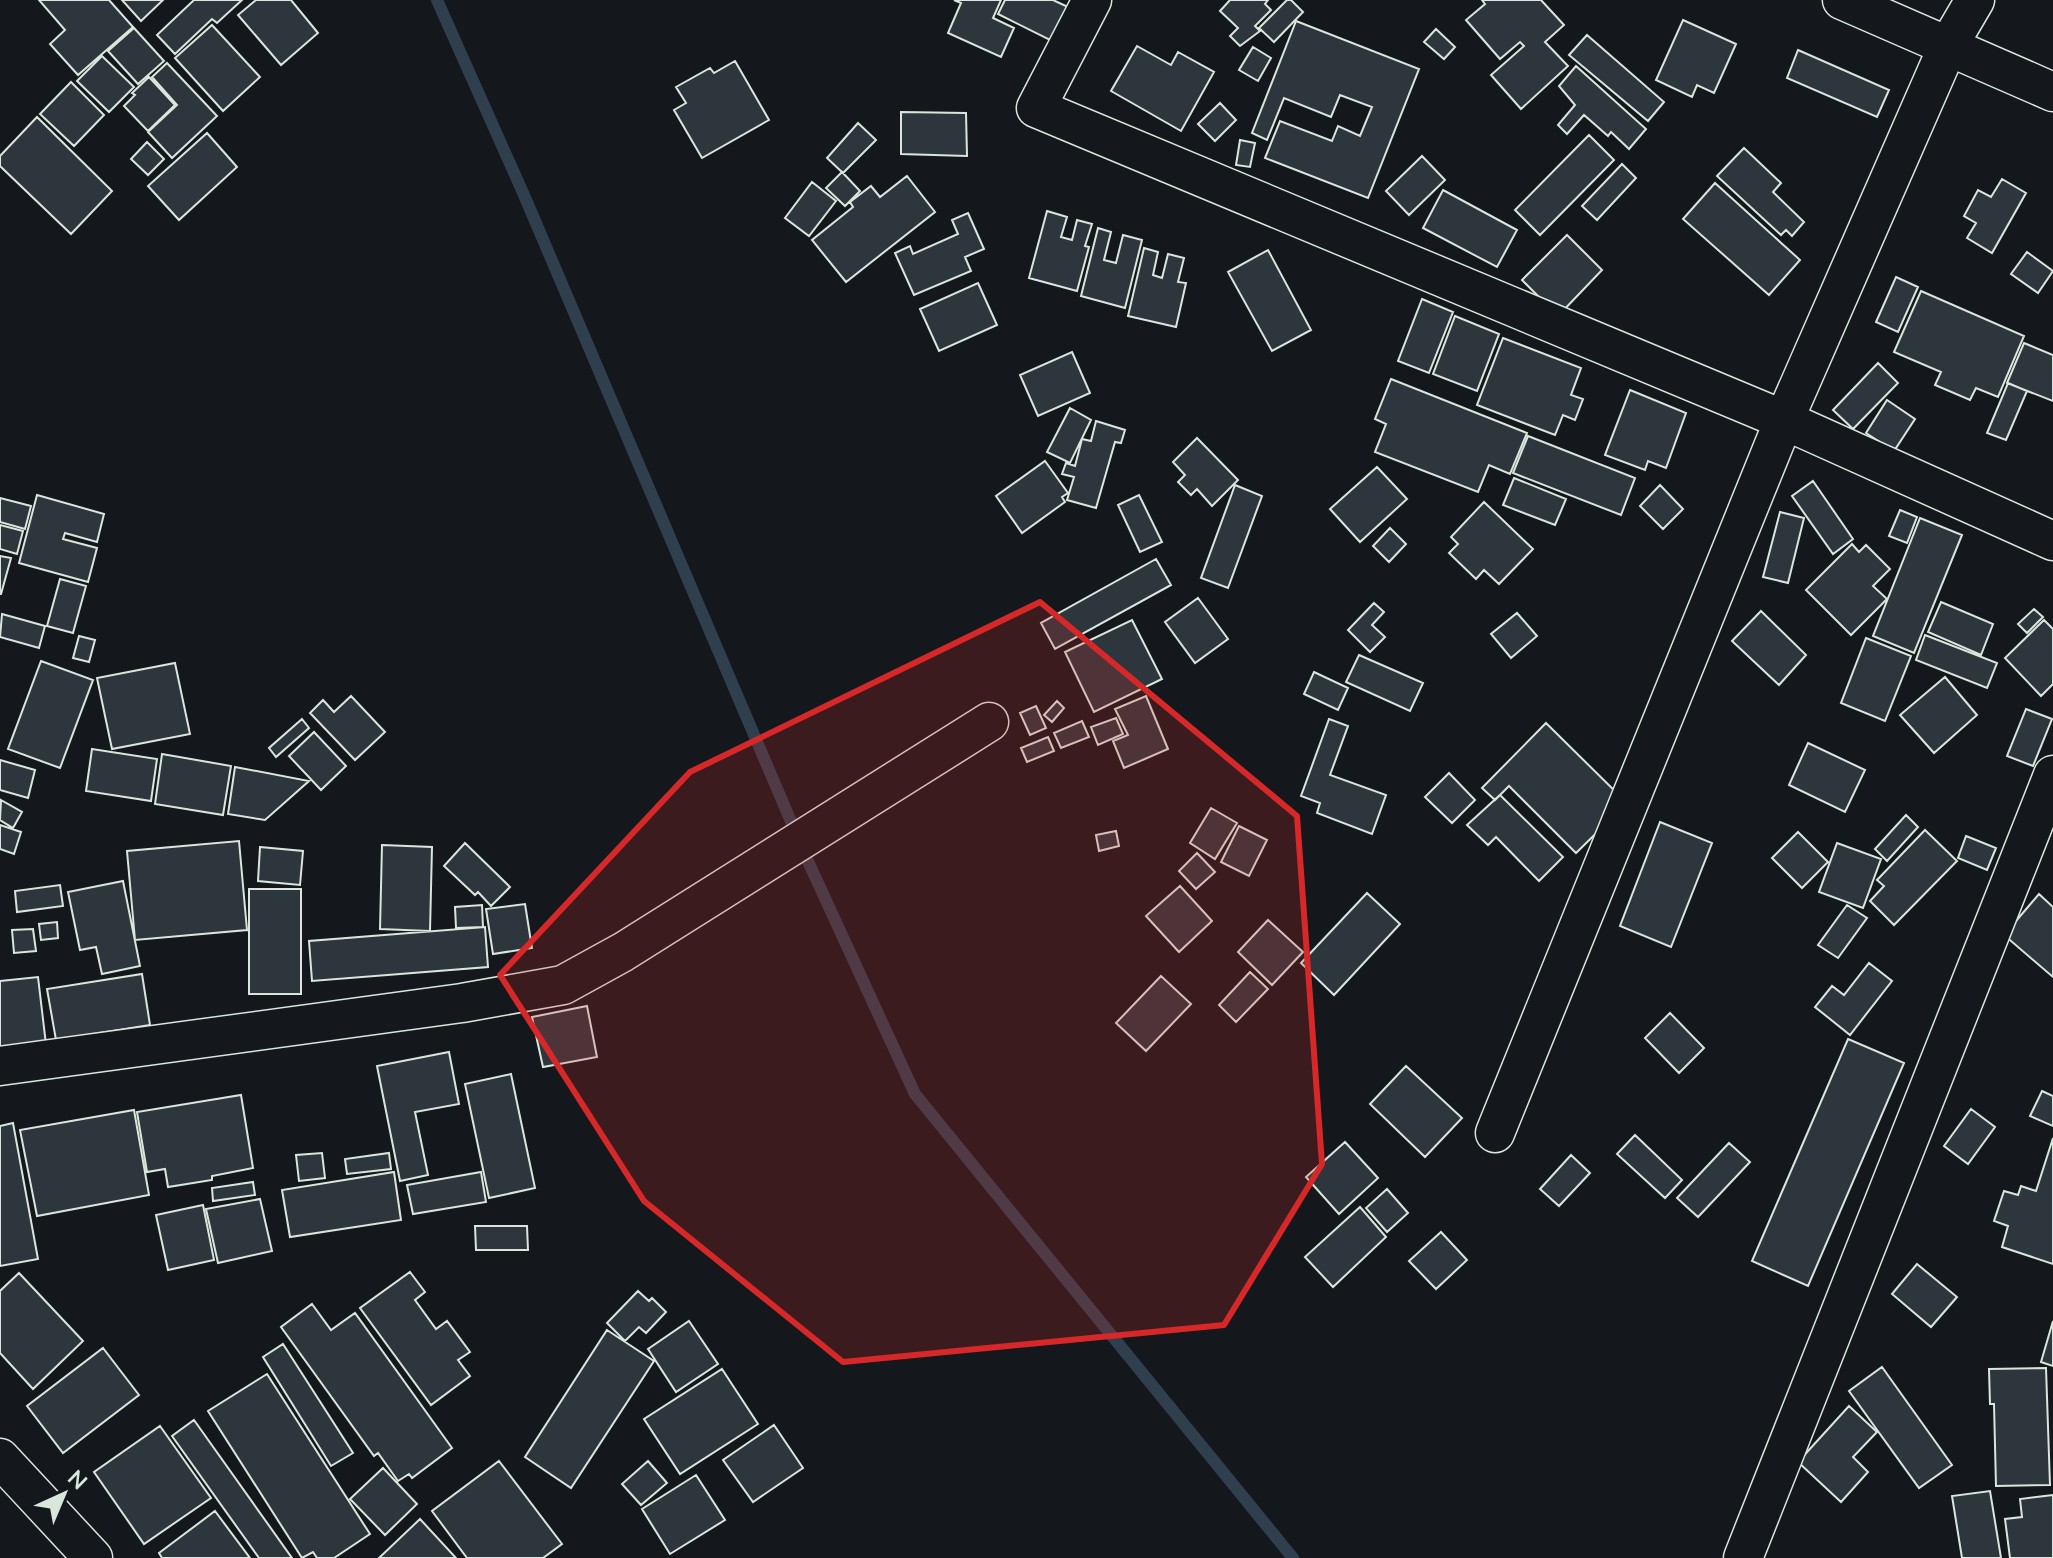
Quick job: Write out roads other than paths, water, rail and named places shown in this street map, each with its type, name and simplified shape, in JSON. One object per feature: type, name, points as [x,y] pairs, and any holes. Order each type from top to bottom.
[{"type":"street","points":[[1092,0],[1036,108],[1784,420],[2053,541]]},
{"type":"street","points":[[1842,0],[2053,92]]},
{"type":"street","points":[[1495,1133],[1784,420],[1948,46],[1975,0]]},
{"type":"street","points":[[0,1066],[462,1003],[563,985],[623,952],[989,722]]},
{"type":"street","points":[[1743,1558],[2053,775]]},
{"type":"street","points":[[0,1458],[93,1558]]},
{"type":"waterway","points":[[437,0],[524,195],[798,838]]},
{"type":"waterway","points":[[801,846],[915,1094],[1293,1558]]}]
